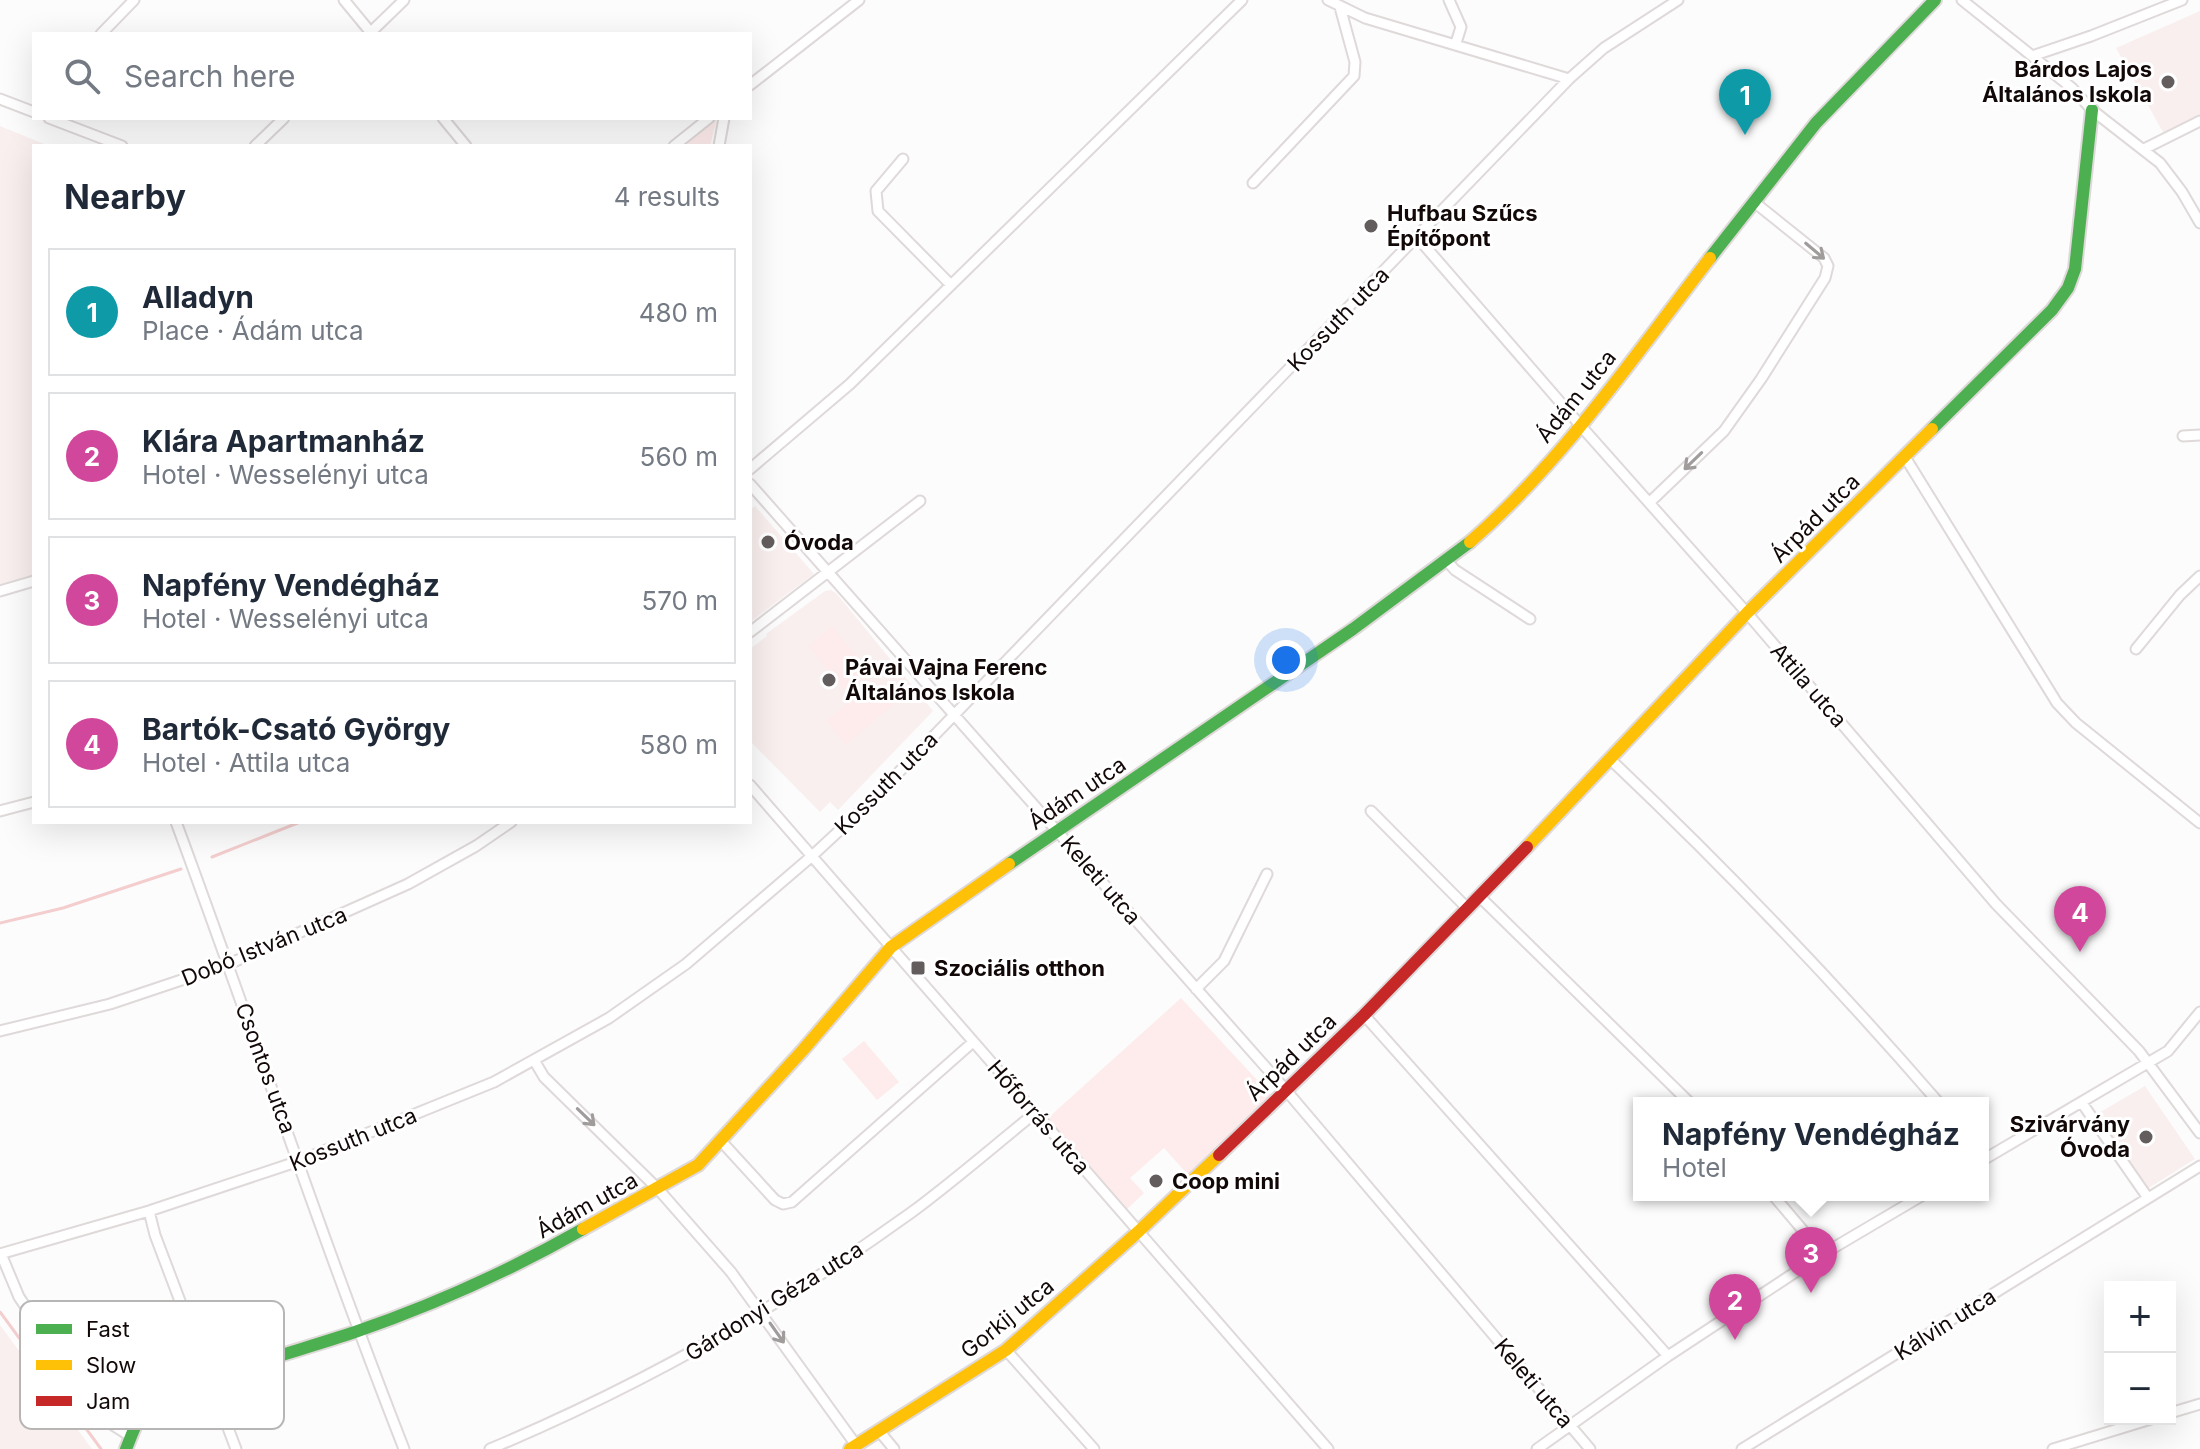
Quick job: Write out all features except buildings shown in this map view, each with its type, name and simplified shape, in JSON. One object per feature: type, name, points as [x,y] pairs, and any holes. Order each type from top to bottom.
[{"type":"street","points":[[103,32],[134,0]]},
{"type":"street","points":[[344,0],[369,32]]},
{"type":"street","points":[[371,32],[404,0]]},
{"type":"street","points":[[752,83],[859,0]]},
{"type":"street","points":[[752,467],[850,384],[1242,0]]},
{"type":"street","points":[[1328,0],[1365,18],[1569,79]]},
{"type":"street","points":[[1449,0],[1461,27],[1456,43]]},
{"type":"street","name":"Kossuth utca","points":[[0,1254],[149,1211],[299,1161],[494,1082],[609,1018],[686,964],[869,803],[1569,79],[1604,48],[1678,0]]},
{"type":"street","name":"Ádám utca","points":[[284,1354],[444,1298],[538,1255],[698,1165],[891,947],[1353,629],[1472,540],[1529,485],[1580,425],[1816,123],[1935,0]]},
{"type":"street","points":[[1962,0],[2072,88],[2092,110],[2144,149],[2170,175],[2200,223]]},
{"type":"street","points":[[2032,56],[2182,0]]},
{"type":"street","points":[[1253,183],[1354,76],[1355,62],[1340,7]]},
{"type":"street","points":[[0,99],[32,111]]},
{"type":"street","name":"Árpád utca","points":[[1139,1231],[1364,1015],[1611,760],[1747,613],[2052,310],[2068,288],[2075,269],[2092,110]]},
{"type":"street","points":[[54,120],[117,144]]},
{"type":"street","points":[[257,144],[282,120]]},
{"type":"street","points":[[445,120],[464,144]]},
{"type":"street","points":[[676,144],[706,120]]},
{"type":"street","points":[[719,144],[724,120]]},
{"type":"street","points":[[2144,149],[2200,121]]},
{"type":"street","points":[[903,159],[876,191],[878,211],[951,285]]},
{"type":"street","points":[[1650,502],[1724,431],[1825,278],[1828,266],[1824,258],[1754,202]]},
{"type":"street","name":"Attila utca","points":[[1417,237],[1747,613],[1996,904],[2149,1063],[2200,1133]]},
{"type":"street","points":[[2183,436],[2200,435]]},
{"type":"street","points":[[1905,457],[2057,703],[2076,723],[2200,823]]},
{"type":"street","name":"Keleti utca","points":[[752,486],[1285,1089],[1590,1449]]},
{"type":"street","points":[[752,631],[920,501]]},
{"type":"street","points":[[1446,560],[1455,570],[1530,619]]},
{"type":"street","points":[[2136,649],[2200,576]]},
{"type":"street","points":[[0,591],[32,582]]},
{"type":"street","points":[[1611,760],[1705,849],[1794,941],[1934,1097]]},
{"type":"street","name":"Hőforrás utca","points":[[752,787],[1328,1449]]},
{"type":"street","points":[[0,811],[32,803]]},
{"type":"street","points":[[1371,811],[1468,909]]},
{"type":"street","name":"Csontos utca","points":[[177,824],[357,1331],[404,1449]]},
{"type":"street","name":"Dobó István utca","points":[[0,1031],[110,1004],[229,964],[408,884],[508,824]]},
{"type":"street","points":[[1196,989],[1224,961],[1267,874]]},
{"type":"street","points":[[1480,897],[1684,1097]]},
{"type":"street","points":[[1989,1155],[2168,1051],[2200,1012]]},
{"type":"street","points":[[1364,1015],[1668,1356]]},
{"type":"street","points":[[721,1141],[775,1200],[783,1204],[792,1202],[973,1042]]},
{"type":"street","points":[[534,1060],[544,1077],[658,1189],[731,1272],[762,1312],[853,1447]]},
{"type":"street","points":[[2082,1103],[2148,1198]]},
{"type":"street","name":"Gárdonyi Géza utca","points":[[490,1449],[573,1414],[668,1367],[814,1280],[914,1211],[1035,1113]]},
{"type":"street","name":"Kálvin utca","points":[[1742,1449],[2200,1166]]},
{"type":"street","points":[[1778,1201],[1823,1254]]},
{"type":"street","points":[[1537,1449],[1668,1356],[1823,1254],[1913,1201]]},
{"type":"street","points":[[149,1211],[181,1301]]},
{"type":"street","name":"Gorkij utca","points":[[853,1447],[1006,1350],[1139,1231]]},
{"type":"street","points":[[0,1254],[22,1301]]},
{"type":"street","points":[[1006,1350],[1094,1449]]},
{"type":"street","points":[[2176,1411],[2200,1404]]},
{"type":"street","points":[[2053,1449],[2131,1425]]},
{"type":"street","points":[[229,1429],[236,1449]]},
{"type":"street","points":[[880,1432],[894,1449]]},
{"type":"shaded area","name":"Bárdos Lajos Általános Iskola","points":[[2200,11],[2200,117],[2164,134],[2116,48]]},
{"type":"shaded area","points":[[715,120],[716,120],[710,144],[687,144]]},
{"type":"shaded area","points":[[0,126],[44,144],[32,144],[32,577],[0,585]]},
{"type":"shaded area","name":"Óvoda","points":[[755,506],[814,574],[752,620],[752,508]]},
{"type":"shaded area","name":"Pávai Vajna Ferenc Általános Iskola","points":[[825,591],[836,593],[933,711],[838,810],[830,802],[820,812],[752,743],[752,647]]},
{"type":"shaded area","points":[[832,626],[870,672],[846,692],[808,646]]},
{"type":"shaded area","points":[[874,680],[894,704],[846,745],[826,721]]},
{"type":"shaded area","points":[[1181,998],[1271,1095],[1189,1176],[1164,1148],[1130,1178],[1144,1193],[1127,1209],[1048,1118]]},
{"type":"shaded area","points":[[864,1041],[899,1082],[877,1100],[842,1059]]},
{"type":"shaded area","name":"Szivárvány Óvoda","points":[[2145,1086],[2195,1159],[2147,1189],[2097,1114]]},
{"type":"shaded area","points":[[0,1325],[20,1352],[20,1429],[77,1429],[92,1449],[0,1449]]},
{"type":"waterway","points":[[212,857],[295,824]]},
{"type":"waterway","points":[[0,923],[63,908],[181,869]]},
{"type":"waterway","points":[[0,1312],[20,1339]]},
{"type":"waterway","points":[[86,1429],[101,1449]]},
{"type":"traffic: fast","points":[[1710,258],[1816,123],[1935,0]]},
{"type":"traffic: fast","points":[[1932,429],[2052,310],[2068,288],[2075,269],[2092,110]]},
{"type":"traffic: fast","points":[[1009,864],[1353,629],[1470,542]]},
{"type":"traffic: fast","points":[[284,1354],[355,1332],[443,1298],[528,1259],[583,1229]]},
{"type":"traffic: fast","points":[[126,1449],[134,1429]]},
{"type":"traffic: slow","points":[[1470,542],[1504,511],[1567,442],[1710,258]]},
{"type":"traffic: slow","points":[[1527,847],[1747,613],[1932,429]]},
{"type":"traffic: slow","points":[[583,1229],[698,1165],[891,947],[1009,864]]},
{"type":"traffic: slow","points":[[850,1449],[1006,1350],[1219,1155]]},
{"type":"traffic: jam","points":[[1219,1155],[1364,1015],[1527,847]]},
{"type":"place","name":"Bárdos Lajos Általános Iskola","points":[[2168,82]]},
{"type":"place","name":"Alladyn","points":[[1745,135]]},
{"type":"place","name":"Hufbau Szűcs Építőpont","points":[[1371,226]]},
{"type":"place","name":"Óvoda","points":[[768,542]]},
{"type":"place","name":"Pávai Vajna Ferenc Általános Iskola","points":[[829,680]]},
{"type":"place","name":"Bartók-Csató György","points":[[2080,952]]},
{"type":"place","name":"Szociális otthon","points":[[918,968]]},
{"type":"place","name":"Szivárvány Óvoda","points":[[2146,1137]]},
{"type":"place","name":"Coop mini","points":[[1156,1181]]},
{"type":"place","name":"Napfény Vendégház","points":[[1811,1293]]},
{"type":"place","name":"Klára Apartmanház","points":[[1735,1340]]}]
